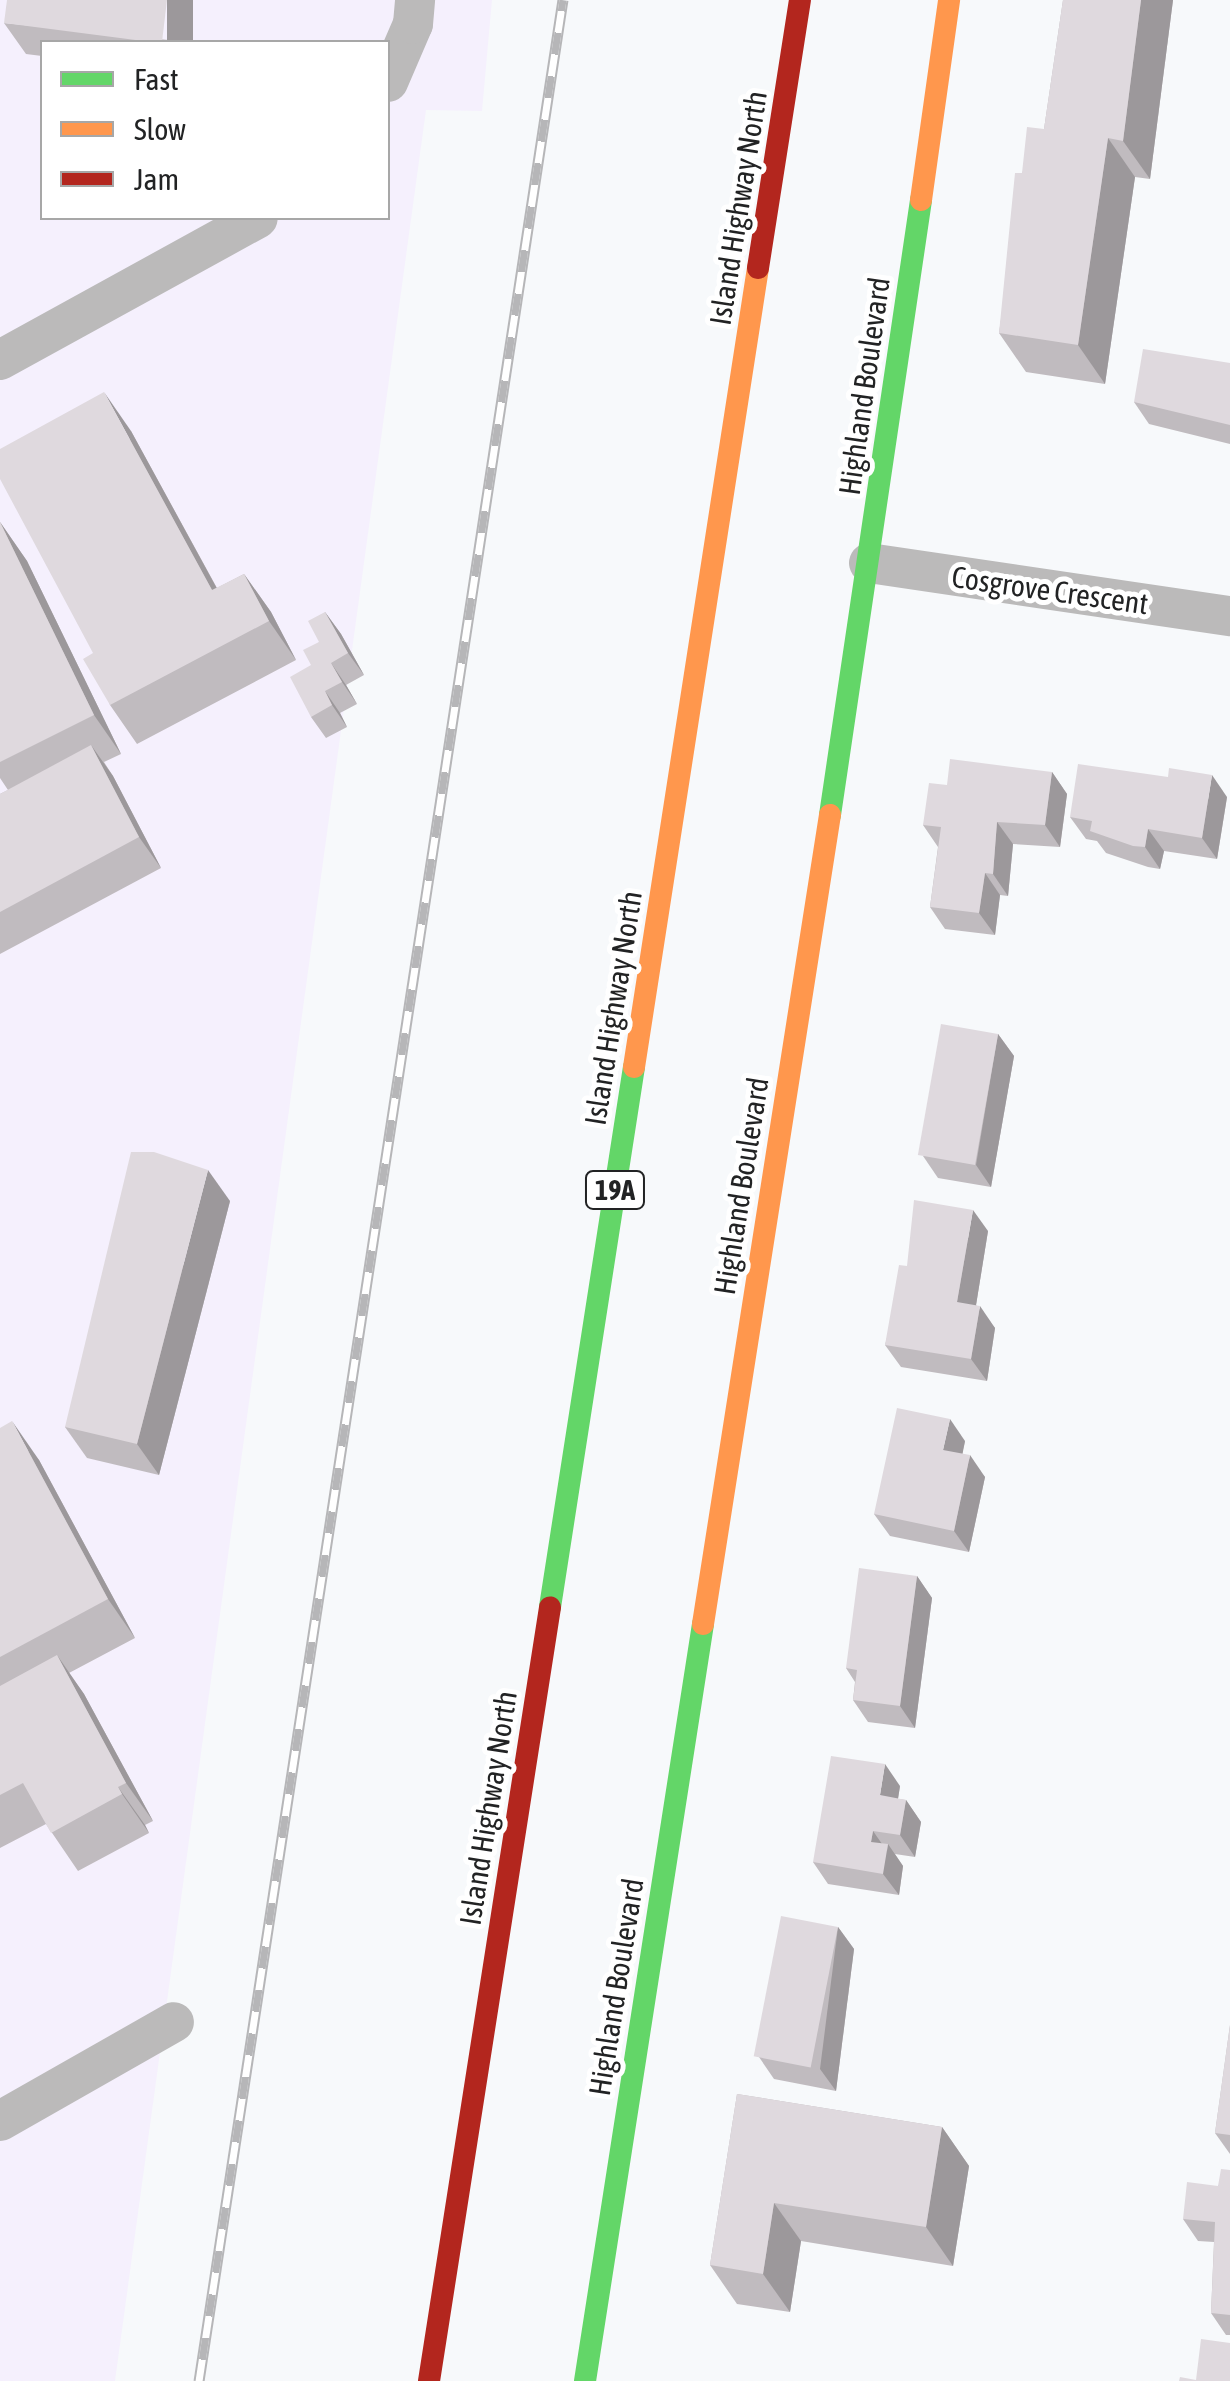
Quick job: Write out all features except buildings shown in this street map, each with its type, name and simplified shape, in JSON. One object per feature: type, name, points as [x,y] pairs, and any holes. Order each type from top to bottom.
[{"type":"street","points":[[390,77],[413,24],[416,0]]},
{"type":"street","name":"Island Highway North","points":[[429,2381],[800,0]]},
{"type":"street","name":"Highland Boulevard","points":[[585,2381],[869,563],[948,0]]},
{"type":"street","points":[[0,360],[254,220]]},
{"type":"street","name":"Cosgrove Crescent","points":[[869,563],[1230,616]]},
{"type":"street","points":[[0,2121],[174,2022]]},
{"type":"shaded area","points":[[0,0],[492,0],[482,111],[426,110],[115,2381],[0,2381]]},
{"type":"railway","points":[[199,2381],[563,0]]},
{"type":"traffic: fast","points":[[830,815],[921,200]]},
{"type":"traffic: fast","points":[[550,1607],[634,1067]]},
{"type":"traffic: fast","points":[[585,2381],[703,1624]]},
{"type":"traffic: slow","points":[[921,200],[949,0]]},
{"type":"traffic: slow","points":[[634,1067],[758,268]]},
{"type":"traffic: slow","points":[[703,1624],[830,815]]},
{"type":"traffic: jam","points":[[758,268],[800,0]]},
{"type":"traffic: jam","points":[[429,2381],[550,1607]]}]
